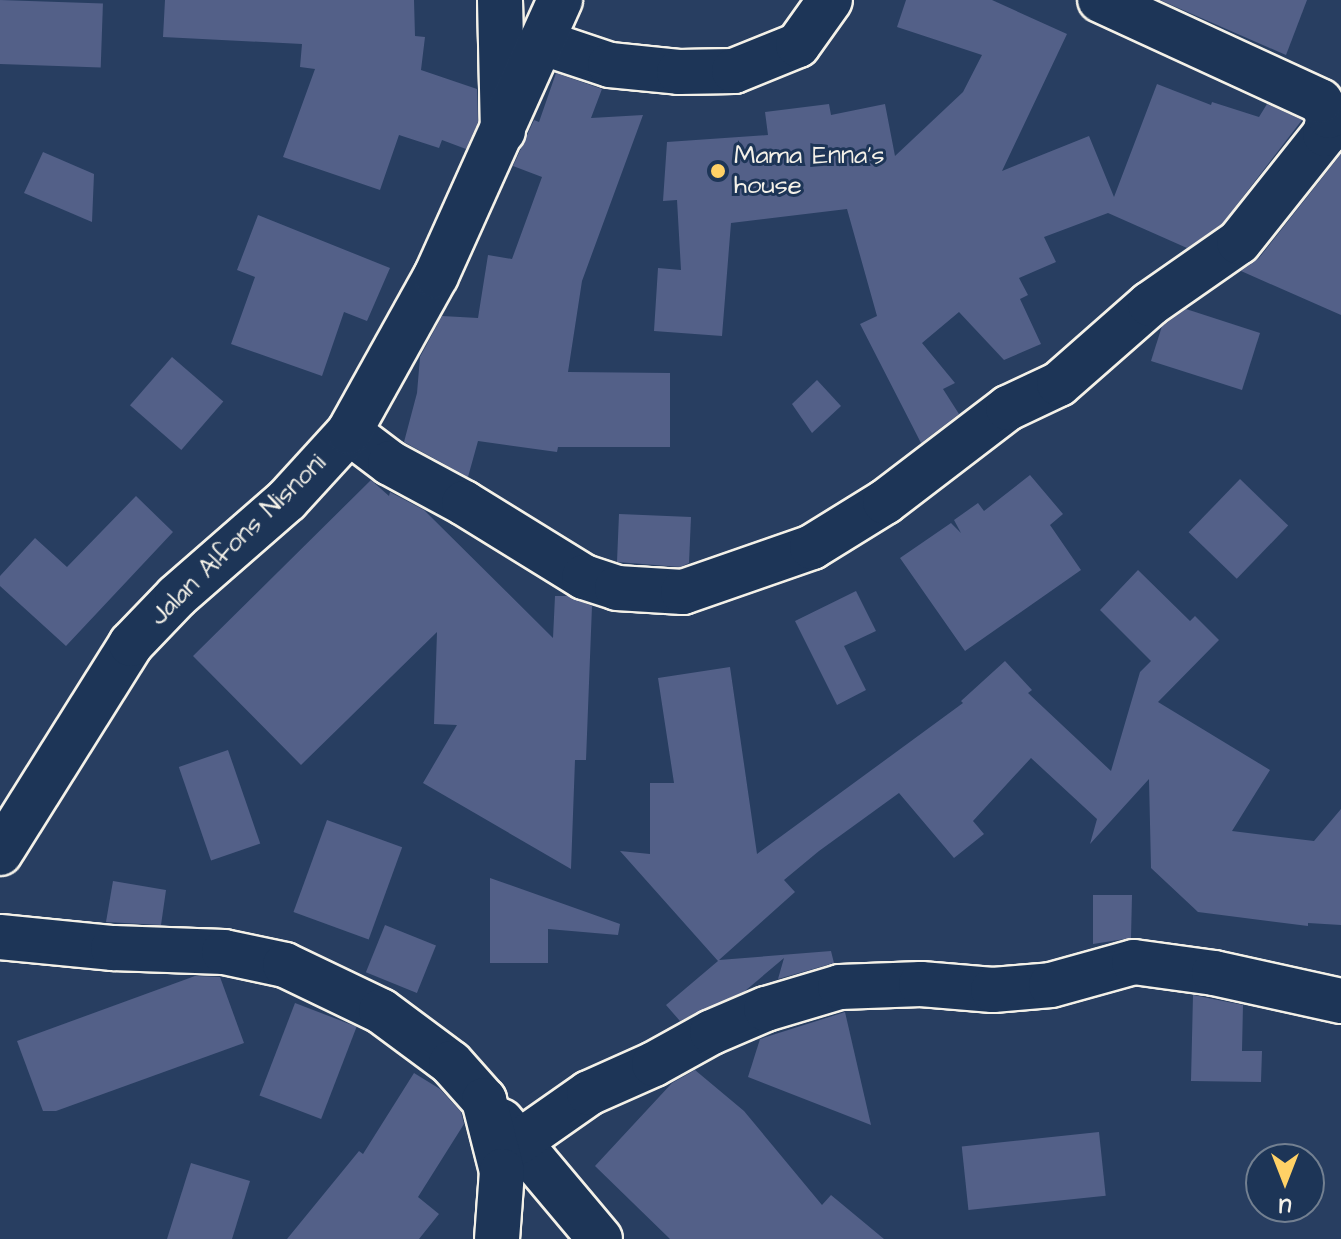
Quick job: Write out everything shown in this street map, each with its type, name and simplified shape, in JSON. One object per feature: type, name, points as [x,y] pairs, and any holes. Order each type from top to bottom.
[{"type":"street","points":[[500,0],[503,131]]},
{"type":"street","name":"Jalan Alfons Nisnoni","points":[[0,853],[131,644],[177,596],[287,500],[349,432],[436,276],[560,0]]},
{"type":"street","points":[[541,42],[610,65],[679,72],[734,71],[769,60],[798,45],[830,0]]},
{"type":"street","points":[[349,432],[390,463],[464,503],[584,577],[617,588],[683,592],[812,547],[885,502],[1008,408],[1059,384],[1150,304],[1239,242],[1325,134],[1329,116],[1320,101],[1100,0]]},
{"type":"street","points":[[0,937],[224,952],[285,965],[381,1011],[451,1063],[600,1239]]},
{"type":"street","points":[[519,1142],[589,1093],[654,1064],[712,1032],[766,1009],[840,987],[921,984],[993,990],[1051,985],[1134,962],[1214,973],[1341,1001]]},
{"type":"street","points":[[484,1100],[502,1171],[497,1239]]},
{"type":"building","points":[[0,0],[103,4],[101,68],[0,64]]},
{"type":"building","points":[[165,0],[414,0],[415,36],[425,37],[421,70],[477,89],[478,122],[466,149],[442,140],[439,148],[399,135],[380,190],[283,157],[315,69],[300,67],[302,44],[163,37]]},
{"type":"building","points":[[906,0],[992,0],[1067,34],[1002,171],[1089,136],[1114,197],[1157,84],[1211,105],[1212,102],[1259,117],[1267,104],[1302,120],[1222,224],[1187,248],[1108,213],[1044,237],[1056,262],[1019,278],[1028,295],[1020,299],[1041,344],[1004,360],[959,312],[922,343],[955,383],[943,389],[959,414],[921,443],[860,324],[877,316],[847,209],[731,223],[722,336],[654,331],[658,268],[681,270],[677,200],[663,201],[667,142],[768,135],[765,112],[829,104],[831,115],[885,104],[895,156],[963,92],[982,55],[897,27]]},
{"type":"building","points":[[1160,0],[1307,0],[1286,55]]},
{"type":"building","points":[[556,73],[602,89],[591,118],[643,115],[582,281],[568,372],[670,373],[670,447],[558,447],[557,452],[478,441],[468,477],[404,442],[417,393],[420,357],[442,316],[478,318],[488,255],[512,259],[542,177],[513,166],[534,120],[539,122]]},
{"type":"building","points":[[43,152],[94,174],[92,222],[24,193]]},
{"type":"building","points":[[1341,154],[1341,315],[1241,271],[1259,258]]},
{"type":"building","points":[[258,215],[390,268],[367,321],[344,312],[322,376],[231,344],[255,277],[237,270]]},
{"type":"building","points":[[1186,309],[1260,333],[1242,390],[1151,361],[1162,326]]},
{"type":"building","points":[[172,357],[223,402],[181,450],[130,405]]},
{"type":"building","points":[[817,380],[841,406],[812,433],[792,404]]},
{"type":"building","points":[[1030,475],[1063,514],[1050,525],[1081,570],[965,651],[900,558],[951,523],[961,533],[954,520],[978,503],[984,511]]},
{"type":"building","points":[[1240,479],[1288,526],[1237,579],[1189,532]]},
{"type":"building","points":[[371,480],[389,496],[390,492],[424,510],[553,638],[555,596],[568,596],[592,606],[586,760],[575,760],[571,869],[423,783],[457,725],[434,724],[437,632],[301,765],[193,656]]},
{"type":"building","points":[[136,496],[173,532],[66,646],[0,586],[0,576],[35,538],[67,567]]},
{"type":"building","points":[[619,514],[691,517],[689,563],[680,567],[617,562]]},
{"type":"building","points":[[1138,570],[1190,621],[1195,616],[1219,640],[1158,702],[1270,770],[1232,831],[1314,841],[1341,809],[1341,925],[1308,923],[1308,926],[1198,912],[1151,868],[1149,779],[1090,844],[1097,819],[1031,758],[973,821],[984,834],[954,858],[899,793],[819,851],[784,880],[795,892],[719,960],[831,951],[834,963],[778,979],[784,958],[745,991],[680,1021],[666,1005],[718,961],[620,851],[650,854],[650,783],[674,783],[658,678],[730,667],[757,854],[963,703],[961,701],[1005,661],[1032,690],[1028,693],[1111,771],[1140,672],[1151,661],[1100,610]]},
{"type":"building","points":[[856,591],[876,631],[844,646],[866,690],[837,705],[795,621]]},
{"type":"building","points":[[228,750],[260,844],[211,861],[179,767]]},
{"type":"building","points":[[327,820],[402,847],[369,939],[293,912]]},
{"type":"building","points":[[490,878],[620,924],[618,935],[548,929],[548,963],[490,963]]},
{"type":"building","points":[[113,881],[166,890],[161,925],[106,922]]},
{"type":"building","points":[[1093,895],[1132,895],[1131,938],[1093,944]]},
{"type":"building","points":[[385,925],[436,946],[417,993],[366,972]]},
{"type":"building","points":[[195,976],[220,977],[244,1043],[56,1111],[43,1111],[17,1041]]},
{"type":"building","points":[[1193,995],[1243,1005],[1242,1051],[1262,1051],[1261,1082],[1191,1081]]},
{"type":"building","points":[[295,1003],[357,1027],[321,1119],[260,1095]]},
{"type":"building","points":[[845,1012],[871,1125],[748,1077],[760,1039]]},
{"type":"building","points":[[695,1070],[744,1111],[822,1205],[831,1195],[884,1239],[670,1239],[595,1166],[672,1083]]},
{"type":"building","points":[[414,1073],[440,1089],[461,1112],[464,1124],[418,1197],[439,1214],[419,1239],[287,1239],[359,1151],[363,1154]]},
{"type":"building","points":[[1099,1132],[1106,1196],[968,1210],[962,1146]]},
{"type":"building","points":[[191,1163],[250,1181],[232,1239],[167,1239]]},
{"type":"place","name":"Mama Enna's house","points":[[718,171]]}]
